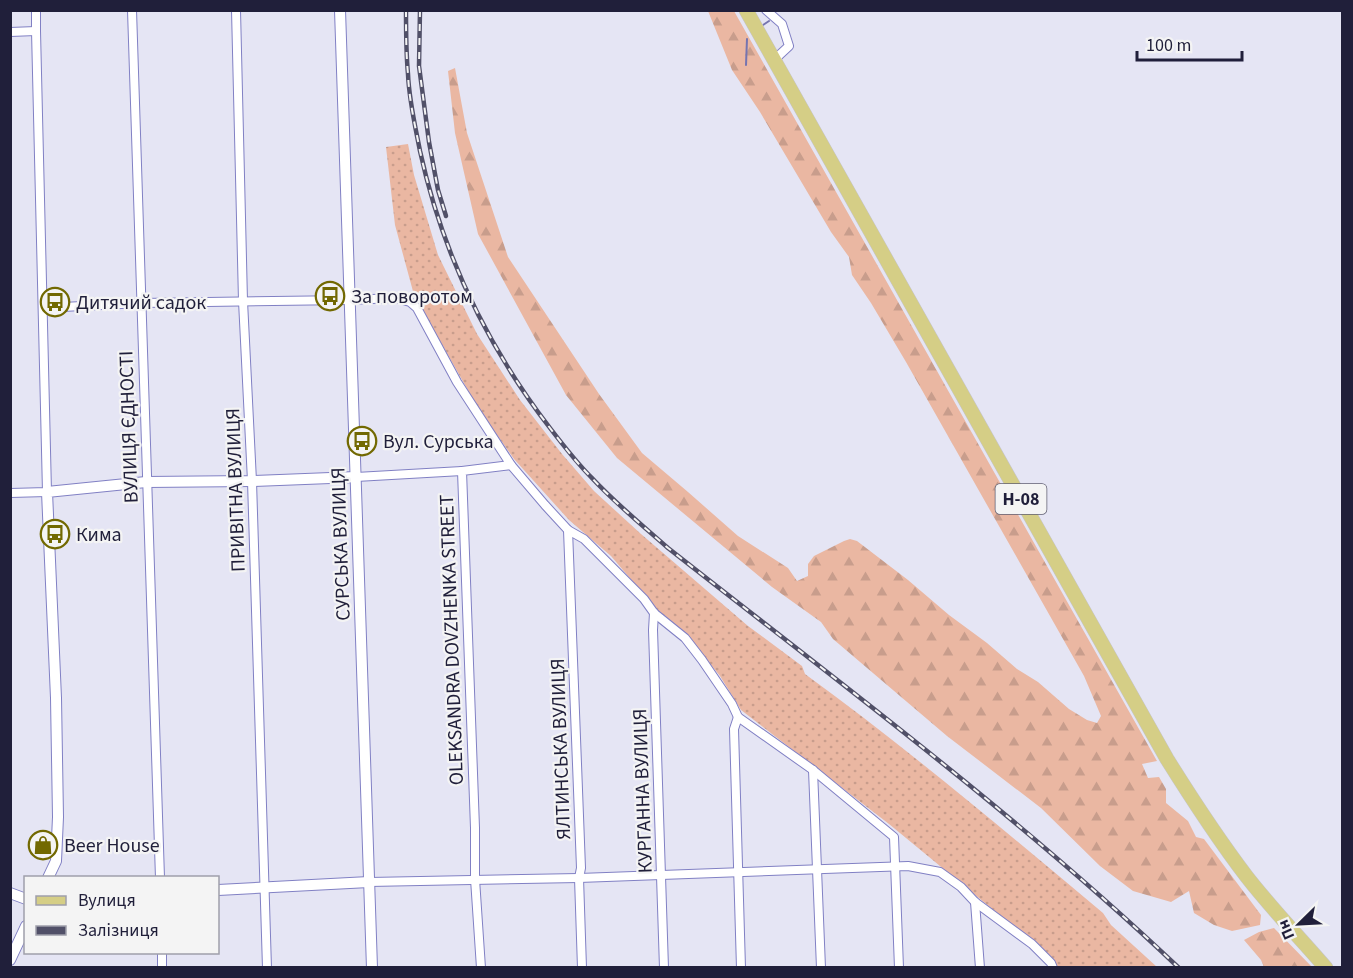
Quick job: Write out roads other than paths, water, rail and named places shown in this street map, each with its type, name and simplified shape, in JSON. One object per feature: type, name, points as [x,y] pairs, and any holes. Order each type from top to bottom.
[{"type":"main road","name":"Н-08","points":[[746,10],[1167,759],[1248,878],[1326,968]]},
{"type":"street","points":[[36,10],[47,492],[58,806],[56,861],[49,876]]},
{"type":"street","name":"ВУЛИЦЯ ЄДНОСТІ","points":[[132,10],[160,876]]},
{"type":"street","name":"ПРИВІТНА ВУЛИЦЯ","points":[[236,10],[243,301],[252,481],[267,968]]},
{"type":"street","name":"СУРСЬКА ВУЛИЦЯ","points":[[340,10],[372,968]]},
{"type":"street","points":[[766,10],[782,24],[789,46],[774,60]]},
{"type":"street","points":[[10,32],[36,31]]},
{"type":"street","points":[[43,308],[141,303],[395,298],[410,302],[417,308],[457,382],[511,465],[545,505],[568,530],[584,539],[606,560],[654,613],[685,639],[732,704],[738,717],[813,770],[894,837],[899,968]]},
{"type":"street","name":"OLEKSANDRA DOVZHENKA STREET","points":[[481,968],[475,879],[462,471],[511,465]]},
{"type":"street","points":[[10,493],[47,492],[146,482],[252,481],[462,471]]},
{"type":"street","name":"ЯЛТИНСЬКА ВУЛИЦЯ","points":[[568,530],[581,868],[579,878],[582,968]]},
{"type":"street","name":"КУРГАННА ВУЛИЦЯ","points":[[654,613],[664,968]]},
{"type":"street","points":[[738,717],[734,729],[741,968]]},
{"type":"street","points":[[813,770],[821,968]]},
{"type":"street","points":[[219,891],[369,882],[579,878],[908,866],[940,872],[961,887],[975,902],[1032,944],[1053,968]]},
{"type":"street","points":[[975,902],[980,968]]},
{"type":"street","points":[[10,960],[24,930]]},
{"type":"waterway","points":[[763,25],[769,21]]},
{"type":"waterway","points":[[746,65],[747,39]]},
{"type":"railway","points":[[406,10],[409,84],[420,151],[429,189],[454,261],[487,331],[506,364],[527,397],[570,453],[610,496],[668,548],[993,804],[1056,857],[1179,968]]},
{"type":"railway","points":[[420,10],[419,66],[429,142],[438,190],[446,216]]},
{"type":"place","name":"За поворотом","points":[[330,296]]},
{"type":"place","name":"Дитячий садок","points":[[55,302]]},
{"type":"place","name":"Вул. Сурська","points":[[362,441]]},
{"type":"place","name":"Кима","points":[[55,534]]},
{"type":"place","name":"Beer House","points":[[43,845]]}]
